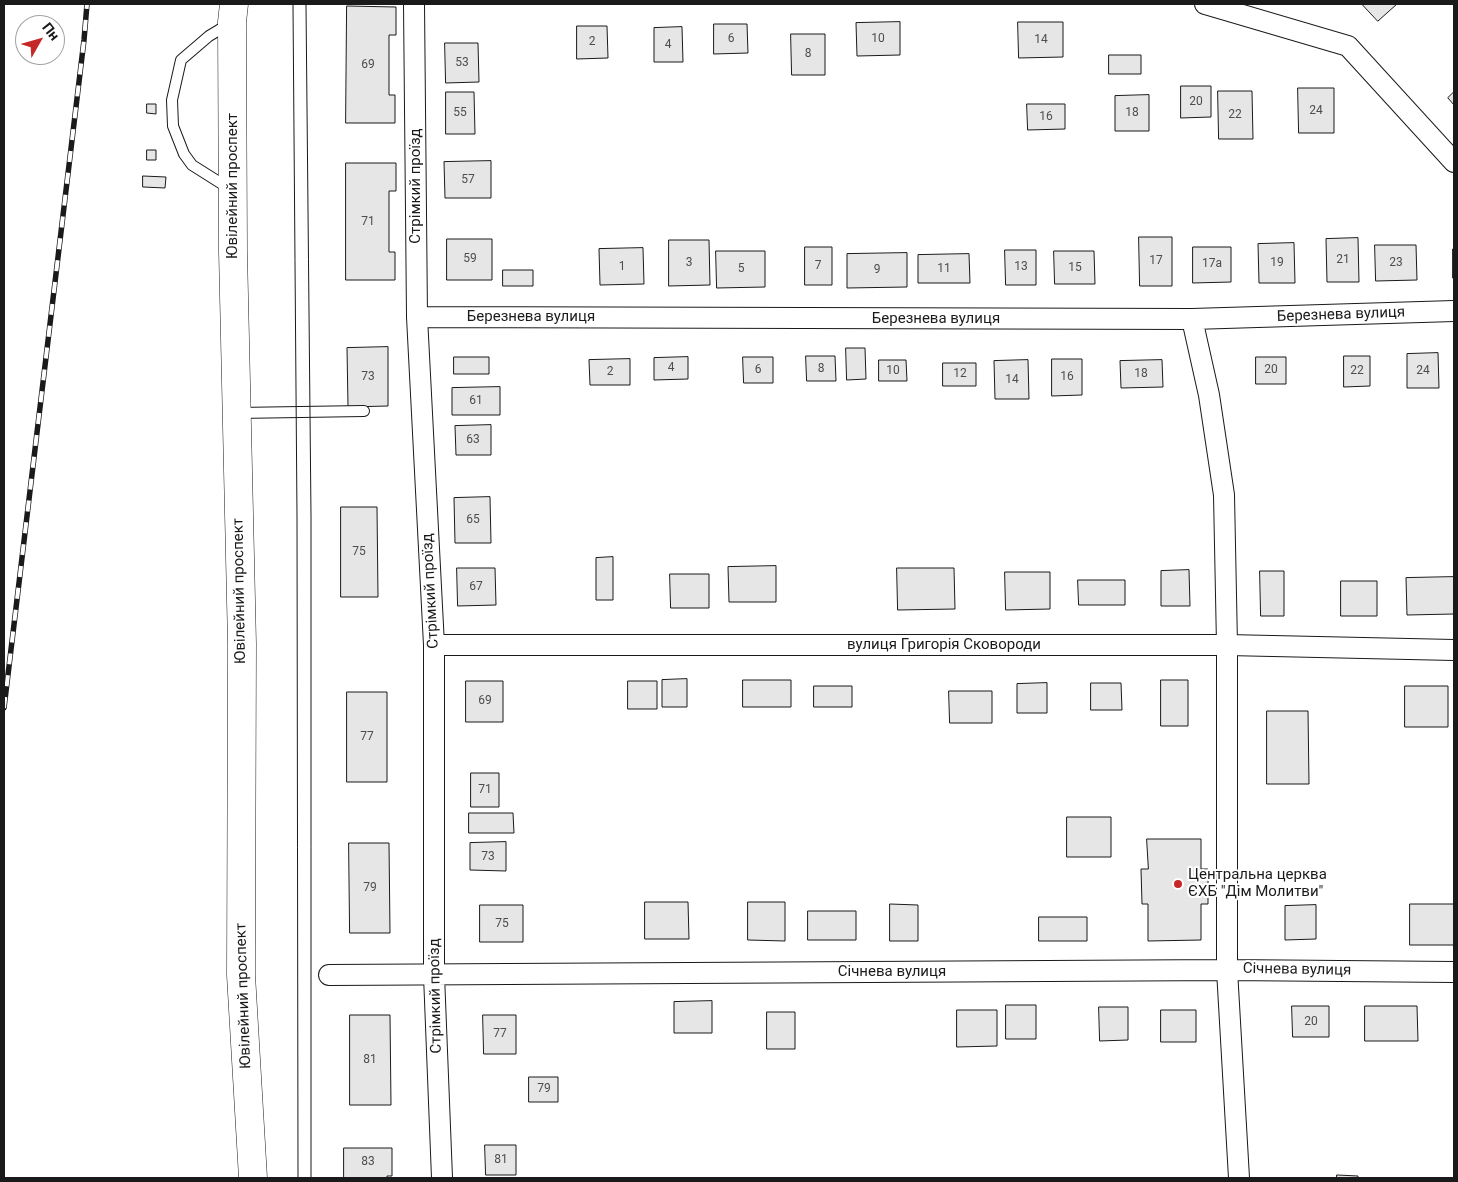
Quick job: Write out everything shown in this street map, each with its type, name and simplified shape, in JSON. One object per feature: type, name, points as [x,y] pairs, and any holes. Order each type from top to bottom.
[{"type":"main road","name":"Ювілейний проспект","points":[[233,13],[233,252],[242,644],[241,975],[252,1178]]},
{"type":"street","name":"Стрімкий проїзд","points":[[414,4],[417,317],[434,645],[434,975],[442,1178]]},
{"type":"street","points":[[1205,4],[1348,46],[1454,162]]},
{"type":"street","name":"Березнева вулиця","points":[[417,317],[1192,319],[1454,311]]},
{"type":"street","points":[[1192,319],[1209,394],[1224,495],[1227,645],[1227,970],[1239,1178]]},
{"type":"street","name":"вулиця Григорія Сковороди","points":[[434,645],[1227,645],[1454,650]]},
{"type":"street","name":"Січнева вулиця","points":[[329,975],[1227,970],[1454,972]]},
{"type":"lane","points":[[233,13],[181,60],[172,100],[173,126],[184,154],[192,165],[234,191]]},
{"type":"lane","points":[[236,413],[364,411]]},
{"type":"building","points":[[1362,4],[1397,4],[1378,21]]},
{"type":"building","points":[[347,6],[396,7],[396,35],[389,35],[389,95],[395,95],[395,123],[346,123]]},
{"type":"building","points":[[900,22],[900,55],[857,56],[856,23]]},
{"type":"building","points":[[1018,22],[1063,22],[1063,57],[1019,58]]},
{"type":"building","points":[[714,24],[747,24],[748,53],[714,54]]},
{"type":"building","points":[[577,26],[607,26],[608,58],[577,59]]},
{"type":"building","points":[[682,27],[683,62],[654,62],[654,28]]},
{"type":"building","points":[[791,34],[825,34],[825,75],[792,75]]},
{"type":"building","points":[[445,43],[478,43],[479,82],[446,83]]},
{"type":"building","points":[[1109,55],[1141,55],[1141,74],[1109,74]]},
{"type":"building","points":[[1181,86],[1211,86],[1211,117],[1181,118]]},
{"type":"building","points":[[1298,88],[1334,88],[1334,133],[1299,133]]},
{"type":"building","points":[[1218,91],[1252,91],[1253,139],[1219,139]]},
{"type":"building","points":[[446,92],[474,92],[475,134],[446,134]]},
{"type":"building","points":[[1454,92],[1454,105],[1448,98]]},
{"type":"building","points":[[1149,95],[1149,131],[1115,131],[1115,96]]},
{"type":"building","points":[[147,104],[156,104],[156,114],[147,113]]},
{"type":"building","points":[[1027,104],[1065,104],[1065,129],[1028,130]]},
{"type":"building","points":[[147,150],[156,150],[156,160],[147,160]]},
{"type":"building","points":[[491,161],[491,198],[445,198],[444,162]]},
{"type":"building","points":[[346,163],[396,163],[396,191],[389,191],[389,252],[395,252],[395,280],[346,280]]},
{"type":"building","points":[[143,176],[166,177],[165,188],[143,187]]},
{"type":"building","points":[[1139,237],[1172,237],[1172,286],[1140,286]]},
{"type":"building","points":[[1358,238],[1359,282],[1327,282],[1326,239]]},
{"type":"building","points":[[447,239],[492,239],[492,280],[447,280]]},
{"type":"building","points":[[669,240],[709,240],[710,285],[669,286]]},
{"type":"building","points":[[1294,243],[1295,283],[1259,283],[1258,244]]},
{"type":"building","points":[[1375,245],[1416,245],[1417,280],[1376,281]]},
{"type":"building","points":[[805,247],[832,247],[832,285],[805,285]]},
{"type":"building","points":[[1193,247],[1231,247],[1231,282],[1193,283]]},
{"type":"building","points":[[643,248],[644,284],[600,285],[599,249]]},
{"type":"building","points":[[1454,249],[1454,278],[1453,278]]},
{"type":"building","points":[[1005,250],[1036,250],[1036,285],[1006,285]]},
{"type":"building","points":[[716,251],[765,251],[765,287],[717,288]]},
{"type":"building","points":[[1054,251],[1094,251],[1095,284],[1055,284]]},
{"type":"building","points":[[907,253],[907,287],[847,288],[847,254]]},
{"type":"building","points":[[969,254],[970,283],[918,283],[918,255]]},
{"type":"building","points":[[503,270],[533,270],[533,286],[503,286]]},
{"type":"building","points":[[388,347],[388,406],[348,407],[347,348]]},
{"type":"building","points":[[846,348],[865,348],[866,379],[847,380]]},
{"type":"building","points":[[1438,353],[1439,388],[1407,388],[1407,354]]},
{"type":"building","points":[[806,356],[835,356],[836,381],[807,381]]},
{"type":"building","points":[[1344,356],[1370,356],[1370,386],[1344,387]]},
{"type":"building","points":[[454,357],[489,357],[489,374],[454,374]]},
{"type":"building","points":[[688,357],[688,379],[654,380],[654,358]]},
{"type":"building","points":[[743,357],[773,357],[773,383],[744,383]]},
{"type":"building","points":[[1256,357],[1286,357],[1286,384],[1256,384]]},
{"type":"building","points":[[630,359],[630,385],[590,385],[589,360]]},
{"type":"building","points":[[1052,359],[1082,359],[1082,395],[1052,396]]},
{"type":"building","points":[[879,360],[906,360],[907,381],[879,381]]},
{"type":"building","points":[[1028,360],[1029,399],[995,399],[994,361]]},
{"type":"building","points":[[1162,360],[1163,387],[1121,388],[1120,361]]},
{"type":"building","points":[[943,363],[976,363],[976,386],[943,386]]},
{"type":"building","points":[[500,387],[500,415],[452,415],[452,388]]},
{"type":"building","points":[[491,425],[491,455],[456,455],[455,426]]},
{"type":"building","points":[[490,497],[491,543],[455,543],[454,498]]},
{"type":"building","points":[[341,507],[377,507],[378,597],[341,597]]},
{"type":"building","points":[[613,557],[613,600],[596,600],[596,558]]},
{"type":"building","points":[[776,566],[776,602],[729,602],[728,567]]},
{"type":"building","points":[[457,568],[495,568],[496,605],[458,606]]},
{"type":"building","points":[[897,568],[954,568],[955,609],[898,610]]},
{"type":"building","points":[[1189,570],[1190,606],[1161,606],[1161,571]]},
{"type":"building","points":[[1260,571],[1284,571],[1284,616],[1261,616]]},
{"type":"building","points":[[1005,572],[1050,572],[1050,609],[1006,610]]},
{"type":"building","points":[[670,574],[709,574],[709,608],[671,608]]},
{"type":"building","points":[[1454,577],[1454,614],[1407,615],[1406,578]]},
{"type":"building","points":[[1078,580],[1125,580],[1125,605],[1079,605]]},
{"type":"building","points":[[1341,581],[1377,581],[1377,616],[1341,616]]},
{"type":"building","points":[[687,679],[687,707],[662,707],[662,680]]},
{"type":"building","points":[[743,680],[791,680],[791,707],[743,707]]},
{"type":"building","points":[[1161,680],[1188,680],[1188,726],[1161,726]]},
{"type":"building","points":[[466,681],[503,681],[503,722],[466,722]]},
{"type":"building","points":[[628,681],[657,681],[657,709],[628,709]]},
{"type":"building","points":[[1047,683],[1047,713],[1017,713],[1017,684]]},
{"type":"building","points":[[1091,683],[1121,683],[1122,710],[1091,710]]},
{"type":"building","points":[[814,686],[852,686],[852,707],[814,707]]},
{"type":"building","points":[[1405,686],[1448,686],[1448,727],[1405,727]]},
{"type":"building","points":[[949,691],[992,691],[992,723],[950,723]]},
{"type":"building","points":[[347,692],[387,692],[387,782],[347,782]]},
{"type":"building","points":[[1267,711],[1308,711],[1309,784],[1267,784]]},
{"type":"building","points":[[471,773],[499,773],[499,807],[471,807]]},
{"type":"building","points":[[469,813],[513,813],[514,833],[469,833]]},
{"type":"building","points":[[1067,817],[1111,817],[1111,857],[1067,857]]},
{"type":"building","points":[[1147,839],[1201,839],[1201,869],[1208,869],[1208,904],[1201,904],[1201,940],[1148,941],[1148,904],[1142,904],[1141,869],[1148,869]]},
{"type":"building","points":[[506,842],[506,871],[470,870],[470,843]]},
{"type":"building","points":[[349,843],[389,843],[390,933],[350,933]]},
{"type":"building","points":[[645,902],[688,902],[689,939],[645,939]]},
{"type":"building","points":[[748,902],[785,902],[785,941],[748,940]]},
{"type":"building","points":[[890,904],[918,905],[918,941],[890,941]]},
{"type":"building","points":[[1410,904],[1454,904],[1454,945],[1410,945]]},
{"type":"building","points":[[480,905],[523,905],[523,942],[480,942]]},
{"type":"building","points":[[1316,905],[1316,939],[1285,940],[1285,906]]},
{"type":"building","points":[[808,911],[856,911],[856,940],[808,940]]},
{"type":"building","points":[[1039,917],[1087,917],[1087,941],[1039,941]]},
{"type":"building","points":[[712,1001],[712,1033],[674,1033],[674,1002]]},
{"type":"building","points":[[1006,1005],[1036,1005],[1036,1039],[1006,1039]]},
{"type":"building","points":[[1292,1006],[1329,1006],[1329,1037],[1293,1037]]},
{"type":"building","points":[[1365,1006],[1417,1006],[1418,1041],[1365,1041]]},
{"type":"building","points":[[1099,1007],[1128,1007],[1128,1040],[1100,1041]]},
{"type":"building","points":[[957,1010],[997,1010],[997,1046],[957,1047]]},
{"type":"building","points":[[1161,1010],[1196,1010],[1196,1042],[1161,1042]]},
{"type":"building","points":[[767,1012],[795,1012],[795,1049],[767,1049]]},
{"type":"building","points":[[350,1015],[390,1015],[391,1105],[350,1105]]},
{"type":"building","points":[[483,1015],[516,1015],[516,1054],[484,1054]]},
{"type":"building","points":[[529,1077],[558,1077],[558,1102],[529,1102]]},
{"type":"building","points":[[485,1145],[516,1145],[516,1175],[486,1175]]},
{"type":"building","points":[[344,1148],[392,1148],[392,1176],[387,1176],[387,1178],[344,1178]]},
{"type":"building","points":[[1337,1175],[1358,1176],[1358,1178],[1337,1178]]},
{"type":"tram line","points":[[293,4],[297,517],[298,1178]]},
{"type":"tram line","points":[[306,4],[311,516],[311,1178]]},
{"type":"railway","points":[[4,708],[87,4]]},
{"type":"place","name":"Центральна церква ЄХБ \"Дім Молитви\"","points":[[1178,884]]}]
